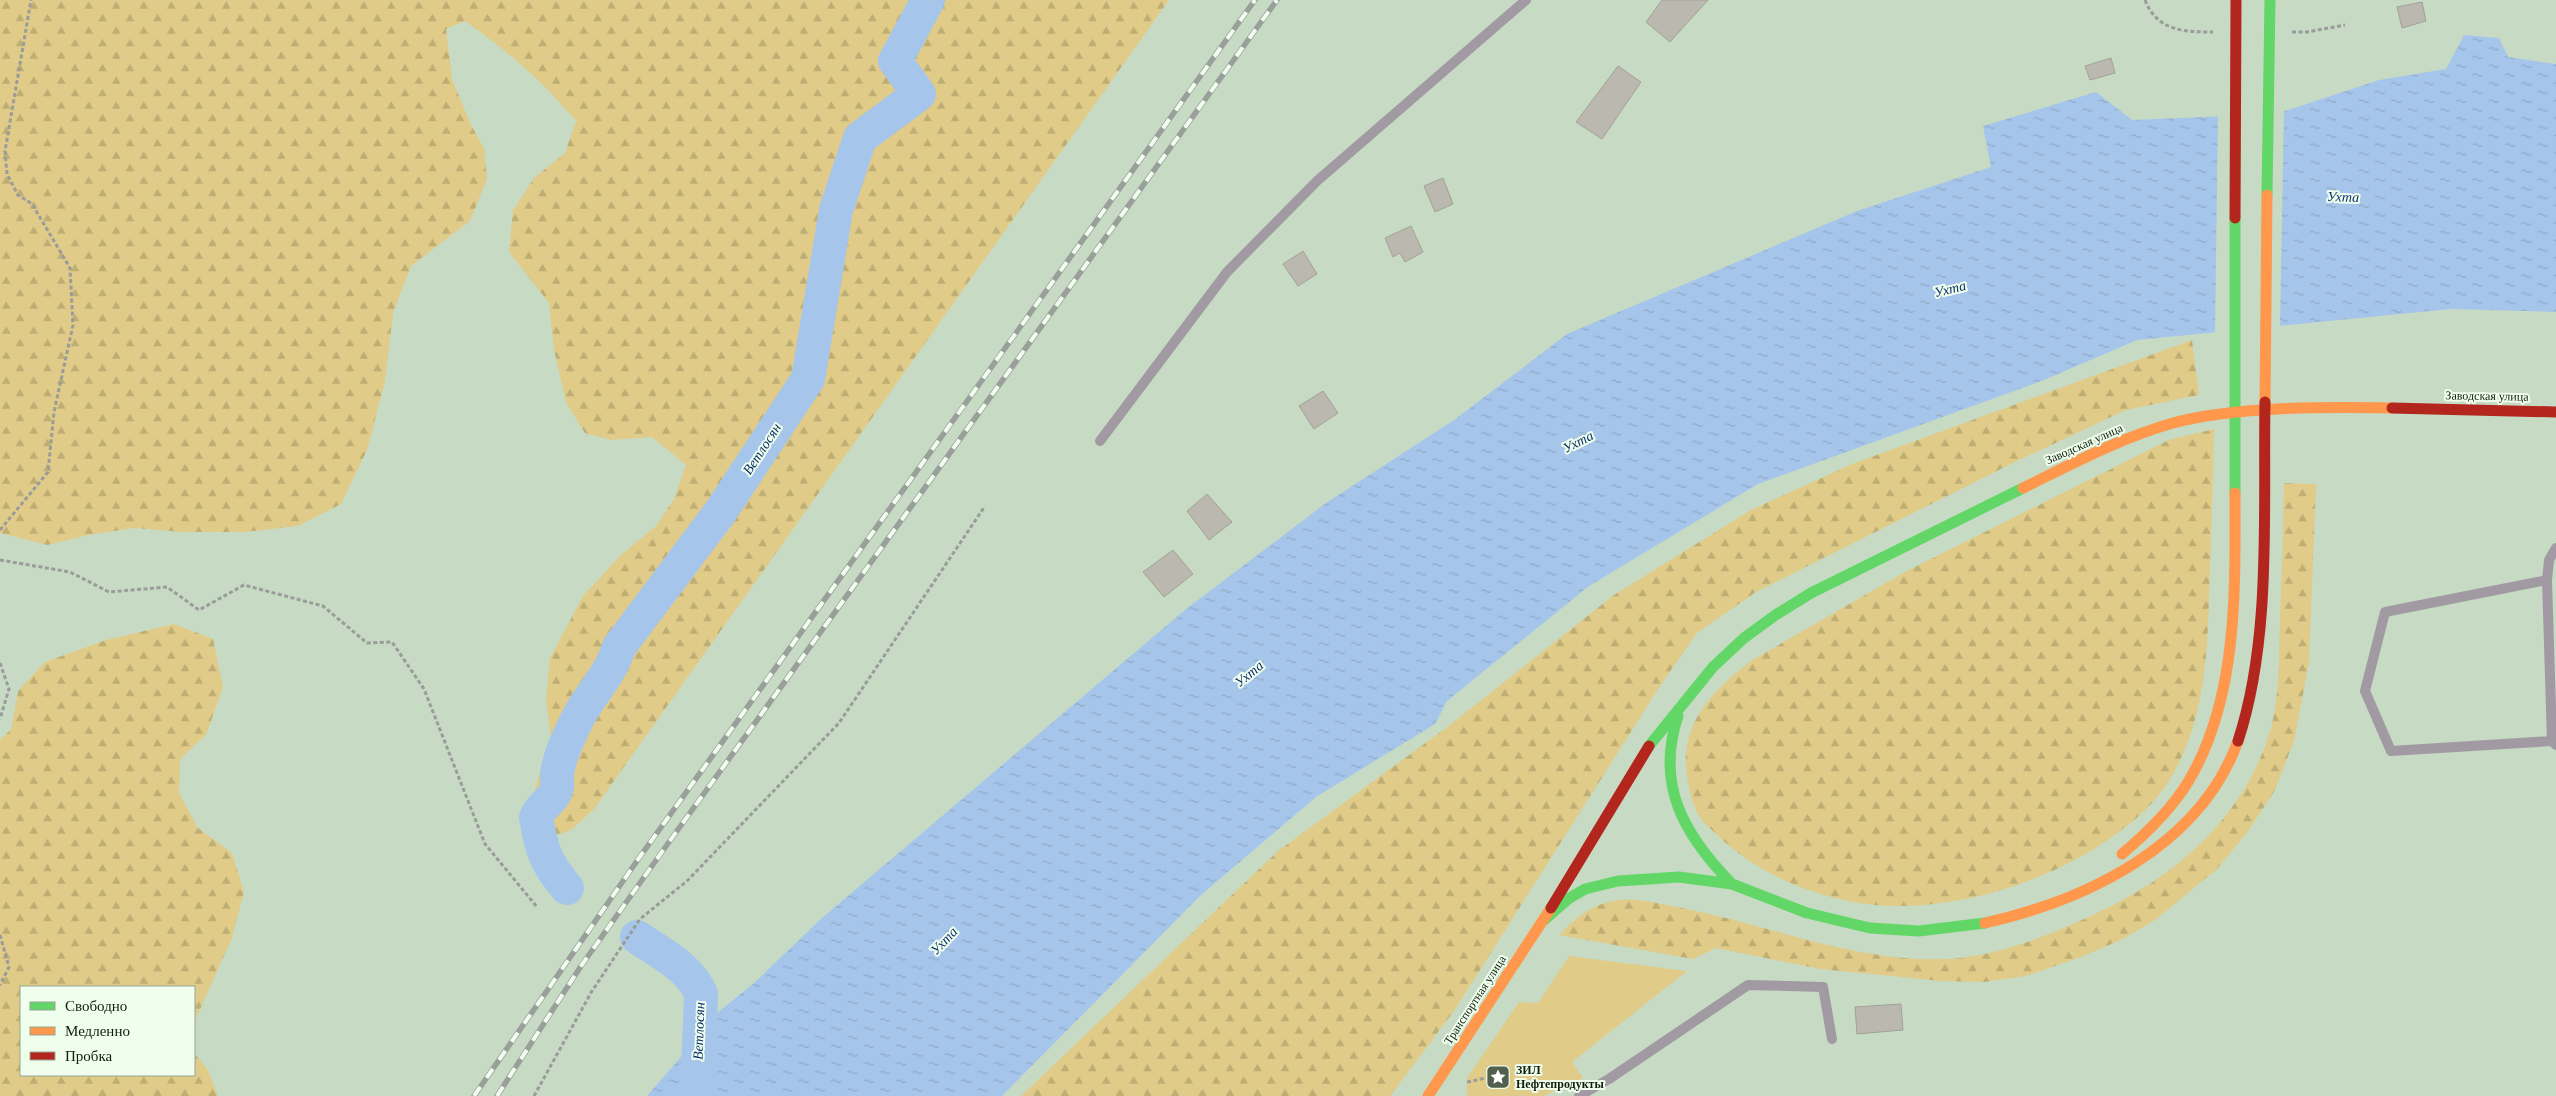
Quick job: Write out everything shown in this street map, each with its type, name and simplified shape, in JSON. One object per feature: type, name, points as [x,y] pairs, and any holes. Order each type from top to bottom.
[{"type":"street","points":[[2017,914],[2058,896],[2111,862],[2144,836],[2176,802],[2193,776],[2212,732],[2223,688],[2231,629],[2235,480],[2236,0]]},
{"type":"street","points":[[1544,920],[1574,895],[1609,883],[1659,877],[1732,884],[1807,914],[1847,924],[1909,932],[1952,928],[2017,914],[2072,897],[2130,868],[2182,829],[2213,792],[2222,777],[2242,729],[2256,665],[2262,603],[2270,0]]},
{"type":"street","name":"Заводская улица","points":[[1687,698],[1713,667],[1744,638],[1811,593],[2101,449],[2174,423],[2251,411],[2381,408],[2556,412]]},
{"type":"street","points":[[1687,698],[1676,720],[1668,746],[1672,787],[1680,812],[1693,837],[1714,867],[1732,884]]},
{"type":"street","points":[[1544,920],[1649,747],[1687,698]]},
{"type":"street","name":"Транспортная улица","points":[[1428,1096],[1544,920]]},
{"type":"lane","points":[[1100,441],[1227,272],[1317,181],[1526,0]]},
{"type":"lane","points":[[2547,580],[2385,612],[2365,690],[2391,751],[2554,743],[2547,580],[2549,560],[2556,548]]},
{"type":"lane","points":[[1579,1096],[1609,1079],[1748,985],[1823,988],[1832,1039]]},
{"type":"path","points":[[0,530],[48,472],[54,412],[73,325],[70,268],[32,204],[18,196],[7,174],[5,151],[31,0]]},
{"type":"path","points":[[534,1096],[592,990],[640,918],[687,881],[839,723],[985,506]]},
{"type":"path","points":[[0,560],[70,572],[108,592],[167,587],[199,610],[244,585],[324,606],[367,643],[392,642],[424,689],[484,844],[536,907]]},
{"type":"path","points":[[0,663],[9,689],[0,719]]},
{"type":"path","points":[[0,935],[9,966],[0,985]]},
{"type":"path","points":[[1467,1082],[1491,1078]]},
{"type":"green space","points":[[0,0],[1169,0],[594,809],[571,830],[550,837],[529,820],[537,781],[551,739],[546,699],[550,658],[583,596],[621,555],[656,526],[674,499],[686,465],[652,437],[611,440],[585,433],[566,403],[554,349],[549,303],[509,252],[513,210],[534,178],[565,153],[576,121],[524,67],[465,21],[446,29],[452,79],[471,125],[484,148],[487,179],[470,221],[411,266],[393,313],[385,382],[367,450],[341,504],[298,526],[245,532],[181,532],[134,528],[89,535],[47,545],[0,533]]},
{"type":"green space","points":[[2192,340],[2199,395],[2126,410],[2019,460],[1756,592],[1697,633],[1660,686],[1454,1011],[1390,1096],[1021,1096],[1278,851],[1446,728],[1614,595],[1751,510],[1852,464]]},
{"type":"green space","points":[[2214,429],[2207,644],[2200,699],[2194,725],[2185,750],[2165,787],[2145,810],[2121,831],[2082,856],[2057,869],[2001,890],[1971,898],[1940,903],[1881,906],[1834,898],[1779,878],[1745,858],[1703,821],[1693,802],[1686,766],[1687,747],[1691,730],[1709,700],[1721,686],[1751,661],[1903,573],[2169,440]]},
{"type":"green space","points":[[2284,483],[2316,484],[2309,663],[2294,741],[2274,792],[2246,834],[2217,869],[2155,920],[2123,939],[2081,957],[2026,976],[1984,982],[1941,981],[1820,969],[1716,948],[1693,959],[1559,935],[1590,909],[1605,903],[1630,899],[1715,915],[1845,949],[1878,955],[1945,959],[1985,954],[2044,936],[2099,912],[2157,879],[2207,837],[2228,812],[2247,785],[2261,756],[2272,724],[2278,685]]},
{"type":"green space","points":[[174,624],[213,639],[223,687],[206,735],[180,759],[179,793],[198,828],[232,853],[244,892],[232,938],[195,1021],[195,986],[20,986],[20,1076],[195,1076],[195,1054],[208,1070],[218,1096],[0,1096],[0,740],[11,729],[18,691],[45,662],[106,640]]},
{"type":"green space","points":[[1569,956],[1687,971],[1572,1062],[1583,1078],[1543,1096],[1467,1096],[1467,1078],[1519,1002],[1538,1003]]},
{"type":"water","name":"Ухта","points":[[2464,35],[2499,38],[2508,57],[2556,64],[2556,312],[2451,309],[2137,340],[2044,380],[1758,484],[1589,586],[1447,701],[1435,724],[1316,797],[1201,895],[1002,1096],[647,1096],[686,1051],[706,1022],[754,983],[822,918],[1186,609],[1326,503],[1454,420],[1567,334],[1857,211],[1991,167],[1983,126],[2096,92],[2132,120],[2276,114],[2379,80],[2446,69]]},
{"type":"pier","points":[[2284,109],[2280,328],[2215,334],[2218,114],[2276,112]]},
{"type":"building","points":[[1662,0],[1708,0],[1670,42],[1646,22]]},
{"type":"building","points":[[2422,2],[2426,21],[2402,28],[2397,7]]},
{"type":"building","points":[[2111,58],[2115,73],[2090,80],[2085,66]]},
{"type":"building","points":[[1618,66],[1641,82],[1602,139],[1576,122]]},
{"type":"building","points":[[1443,178],[1453,204],[1435,212],[1424,186]]},
{"type":"building","points":[[1411,226],[1423,252],[1405,262],[1400,253],[1393,257],[1385,238]]},
{"type":"building","points":[[1303,251],[1317,274],[1298,286],[1283,264]]},
{"type":"building","points":[[1323,391],[1338,413],[1314,429],[1299,406]]},
{"type":"building","points":[[1207,494],[1232,522],[1209,540],[1187,511]]},
{"type":"building","points":[[1173,550],[1193,574],[1164,597],[1143,572]]},
{"type":"building","points":[[1901,1004],[1903,1030],[1857,1034],[1855,1007]]},
{"type":"waterway","name":"Ветлосян","points":[[567,888],[549,863],[540,839],[536,818],[555,792],[558,767],[566,743],[580,714],[607,674],[619,647],[721,511],[808,379],[836,210],[860,138],[919,94],[895,61],[928,0]]},
{"type":"waterway","name":"Ветлосян","points":[[637,937],[682,968],[696,984],[701,994],[697,1096]]},
{"type":"railway","points":[[474,1096],[639,858],[1255,0]]},
{"type":"railway","points":[[497,1096],[581,966],[669,842],[1277,0]]},
{"type":"traffic: fast","points":[[2267,195],[2270,0]]},
{"type":"traffic: fast","points":[[2235,218],[2235,493]]},
{"type":"traffic: fast","points":[[1649,746],[1713,667],[1744,638],[1777,614],[1811,593],[2023,488]]},
{"type":"traffic: fast","points":[[1678,716],[1672,741],[1670,764],[1672,787],[1678,808],[1700,847],[1732,884]]},
{"type":"traffic: fast","points":[[1544,920],[1568,899],[1585,889],[1618,881],[1679,877],[1732,884],[1807,913],[1870,928],[1919,931],[1985,923]]},
{"type":"traffic: slow","points":[[2265,402],[2267,195]]},
{"type":"traffic: slow","points":[[2023,488],[2096,452],[2134,436],[2198,417],[2282,409],[2392,408]]},
{"type":"traffic: slow","points":[[2122,854],[2158,821],[2188,782],[2205,749],[2217,715],[2231,641],[2234,604],[2235,493]]},
{"type":"traffic: slow","points":[[1985,923],[2024,913],[2062,900],[2100,883],[2136,863],[2168,839],[2197,810],[2220,778],[2238,741]]},
{"type":"traffic: slow","points":[[1428,1096],[1551,908]]},
{"type":"traffic: jam","points":[[2235,218],[2236,0]]},
{"type":"traffic: jam","points":[[2238,741],[2249,701],[2261,617],[2265,530],[2265,402]]},
{"type":"traffic: jam","points":[[2392,408],[2556,412]]},
{"type":"traffic: jam","points":[[1551,908],[1649,746]]},
{"type":"place","name":"ЗИЛ Нефтепродукты","points":[[1498,1077]]}]
